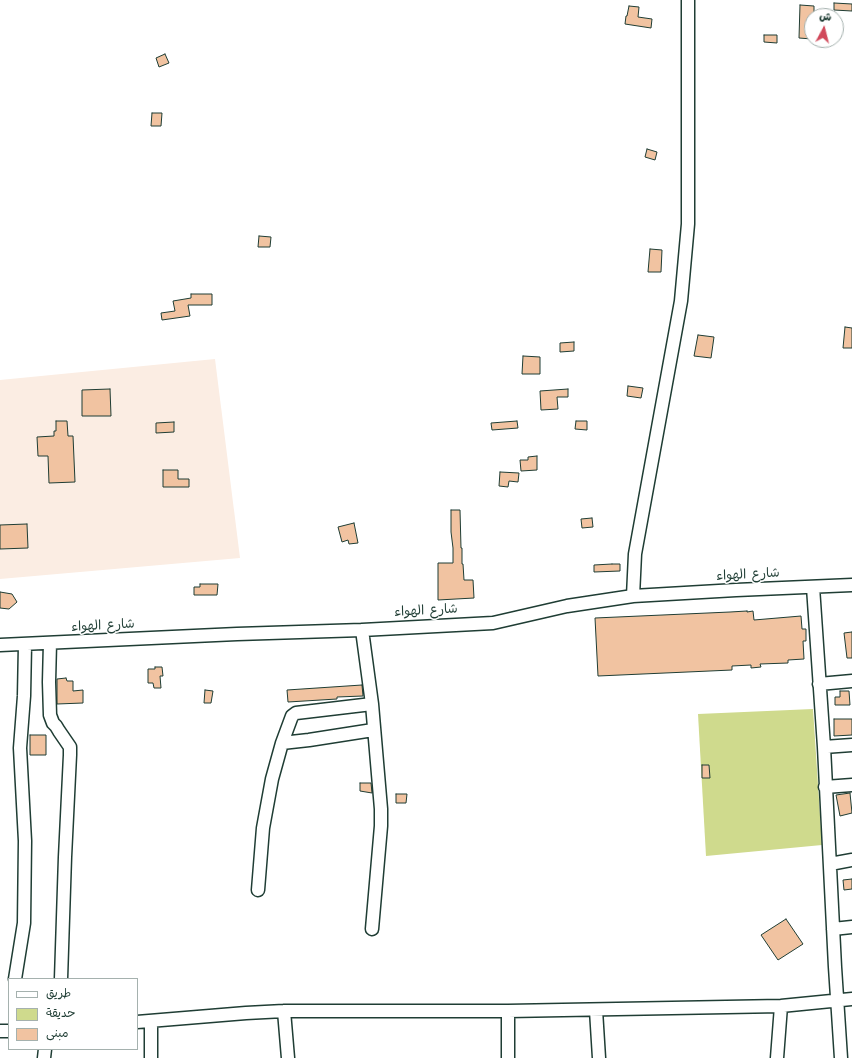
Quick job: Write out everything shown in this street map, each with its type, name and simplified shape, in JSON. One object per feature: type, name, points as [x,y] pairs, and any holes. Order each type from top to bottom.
[{"type":"street","points":[[633,596],[635,554],[681,301],[688,224],[688,0]]},
{"type":"street","name":"شارع الهواء","points":[[0,646],[493,623],[567,606],[633,596],[852,585]]},
{"type":"street","points":[[813,587],[824,747],[841,1058]]},
{"type":"street","points":[[362,630],[372,704],[373,730],[381,809],[381,826],[372,930]]},
{"type":"street","points":[[50,643],[50,715],[53,723],[70,747],[61,978]]},
{"type":"street","points":[[15,978],[24,923],[25,841],[20,744],[24,696],[25,645]]},
{"type":"street","points":[[819,684],[852,682]]},
{"type":"street","points":[[258,890],[263,828],[272,779],[282,743],[292,716],[296,713],[372,704]]},
{"type":"street","points":[[282,743],[373,730]]},
{"type":"street","points":[[824,747],[852,745]]},
{"type":"street","points":[[826,788],[852,785]]},
{"type":"street","points":[[830,864],[852,860]]},
{"type":"street","points":[[833,929],[852,927]]},
{"type":"street","points":[[138,1022],[284,1011],[596,1010],[781,1006],[852,999]]},
{"type":"street","points":[[777,1058],[781,1006]]},
{"type":"street","points":[[596,1010],[600,1058]]},
{"type":"street","points":[[284,1011],[288,1058]]},
{"type":"street","points":[[508,1011],[508,1058]]},
{"type":"street","points":[[151,1021],[151,1058]]},
{"type":"shaded area","points":[[215,359],[240,558],[0,579],[0,380]]},
{"type":"green space","points":[[813,709],[822,845],[706,856],[698,714]]},
{"type":"building","points":[[834,3],[852,4],[852,11],[844,11],[844,8],[834,8]]},
{"type":"building","points":[[800,5],[814,6],[814,8],[804,8],[804,38],[799,38]]},
{"type":"building","points":[[629,6],[639,7],[638,17],[652,19],[651,28],[625,24]]},
{"type":"building","points":[[764,35],[777,35],[777,43],[764,42]]},
{"type":"building","points":[[165,54],[169,63],[159,67],[156,58]]},
{"type":"building","points":[[152,113],[162,113],[161,126],[151,126]]},
{"type":"building","points":[[647,149],[657,152],[655,160],[645,157]]},
{"type":"building","points":[[259,236],[271,237],[270,247],[258,247]]},
{"type":"building","points":[[650,249],[662,250],[661,272],[648,272]]},
{"type":"building","points":[[191,294],[212,294],[212,305],[188,305],[190,316],[162,320],[161,313],[175,311],[173,301],[191,298]]},
{"type":"building","points":[[845,327],[852,328],[852,348],[843,348]]},
{"type":"building","points":[[698,335],[714,337],[711,358],[694,356]]},
{"type":"building","points":[[574,342],[574,351],[560,352],[560,343]]},
{"type":"building","points":[[523,356],[540,357],[540,374],[522,374]]},
{"type":"building","points":[[628,386],[643,388],[641,398],[627,396]]},
{"type":"building","points":[[110,389],[111,416],[82,416],[82,390]]},
{"type":"building","points":[[568,389],[568,397],[557,397],[558,409],[541,410],[540,391]]},
{"type":"building","points":[[56,421],[67,421],[68,436],[73,436],[75,482],[49,483],[48,456],[38,456],[37,437],[54,436],[54,431],[56,431]]},
{"type":"building","points":[[517,421],[518,428],[492,430],[491,423]]},
{"type":"building","points":[[576,421],[587,421],[587,430],[575,429]]},
{"type":"building","points":[[174,422],[174,432],[156,433],[156,423]]},
{"type":"building","points":[[537,456],[537,470],[521,471],[520,460],[528,460],[528,457]]},
{"type":"building","points":[[163,470],[178,470],[178,479],[189,479],[189,487],[163,487]]},
{"type":"building","points":[[500,472],[519,473],[518,482],[509,481],[508,487],[499,486]]},
{"type":"building","points":[[451,510],[460,510],[464,580],[473,580],[474,598],[438,600],[438,563],[453,563]]},
{"type":"building","points":[[592,518],[593,527],[582,528],[581,519]]},
{"type":"building","points":[[354,523],[358,543],[349,544],[348,540],[342,542],[338,527]]},
{"type":"building","points":[[27,524],[28,548],[0,549],[0,525]]},
{"type":"building","points":[[620,564],[620,571],[594,572],[594,565]]},
{"type":"building","points":[[200,584],[218,584],[217,595],[194,595],[194,587],[200,587]]},
{"type":"building","points":[[0,592],[12,594],[17,602],[9,609],[0,608]]},
{"type":"building","points":[[753,611],[754,620],[801,616],[802,629],[806,629],[806,641],[803,641],[804,659],[788,660],[788,663],[760,664],[761,667],[751,668],[751,665],[732,666],[732,670],[598,676],[595,618]]},
{"type":"building","points":[[852,632],[852,658],[847,658],[844,633]]},
{"type":"building","points":[[155,667],[162,667],[163,676],[160,676],[161,688],[154,688],[153,683],[148,683],[148,669],[155,669]]},
{"type":"building","points":[[66,678],[67,681],[73,681],[73,691],[83,690],[83,703],[57,704],[57,679]]},
{"type":"building","points":[[362,685],[363,696],[288,702],[287,690]]},
{"type":"building","points":[[205,690],[213,691],[211,703],[204,703]]},
{"type":"building","points":[[840,691],[849,691],[850,705],[835,705],[835,697],[840,697]]},
{"type":"building","points":[[834,719],[852,719],[852,735],[834,736]]},
{"type":"building","points":[[30,735],[46,735],[46,755],[30,755]]},
{"type":"building","points":[[702,765],[709,765],[710,778],[702,778]]},
{"type":"building","points":[[360,783],[371,783],[372,793],[360,791]]},
{"type":"building","points":[[850,793],[852,813],[840,816],[836,795]]},
{"type":"building","points":[[396,794],[407,794],[406,803],[396,803]]},
{"type":"building","points":[[852,879],[852,889],[844,890],[843,880]]},
{"type":"building","points":[[786,919],[803,944],[778,960],[761,935]]}]
